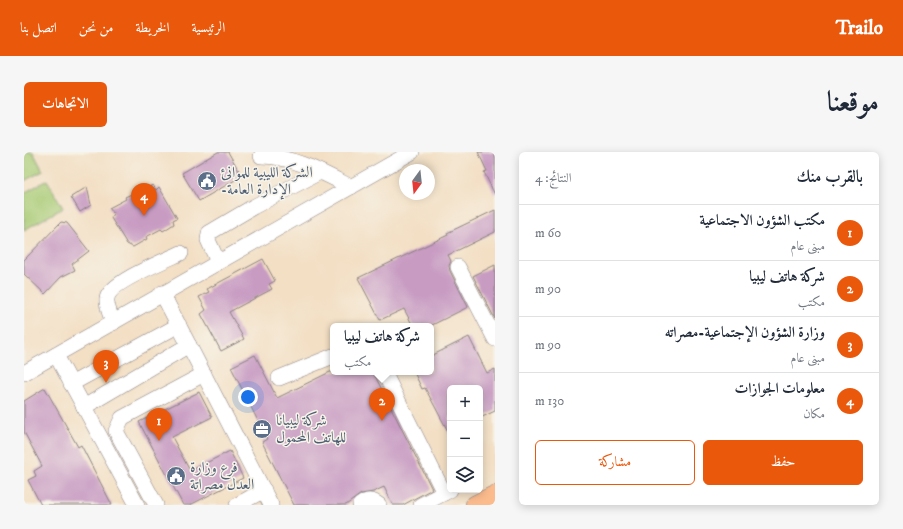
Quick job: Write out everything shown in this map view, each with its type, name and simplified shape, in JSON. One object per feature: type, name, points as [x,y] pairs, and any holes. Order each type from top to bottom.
[{"type":"main road","points":[[478,505],[495,495]]},
{"type":"street","points":[[24,373],[113,323],[162,293],[412,152]]},
{"type":"street","points":[[261,156],[272,156],[307,166],[351,187]]},
{"type":"street","points":[[218,262],[208,240],[209,233],[252,207],[320,172]]},
{"type":"street","points":[[113,323],[107,299],[110,291],[128,278],[181,253]]},
{"type":"street","points":[[458,267],[495,339]]},
{"type":"street","points":[[162,293],[271,505]]},
{"type":"street","points":[[71,384],[179,325]]},
{"type":"street","points":[[84,407],[189,345]]},
{"type":"street","points":[[56,355],[137,505]]},
{"type":"street","points":[[279,378],[330,357]]},
{"type":"street","points":[[156,505],[116,431],[118,424],[122,418],[204,374]]},
{"type":"street","points":[[386,375],[447,491],[421,505]]},
{"type":"street","points":[[237,505],[264,490]]},
{"type":"street","points":[[360,505],[365,501],[371,500],[379,505]]},
{"type":"green space","points":[[24,152],[33,152],[43,171],[24,181]]},
{"type":"green space","points":[[47,180],[63,208],[24,230],[24,193]]},
{"type":"building","points":[[218,152],[228,152],[242,176],[199,201],[182,173]]},
{"type":"building","points":[[478,152],[495,152],[495,195],[484,172],[487,171]]},
{"type":"building","points":[[153,185],[156,190],[159,187],[177,218],[173,220],[174,224],[163,231],[161,229],[146,237],[147,239],[133,247],[127,244],[111,218],[114,214],[109,208],[126,199],[125,197]]},
{"type":"building","points":[[87,187],[91,205],[80,212],[71,197]]},
{"type":"building","points":[[495,210],[495,232],[448,255],[451,261],[449,266],[450,271],[468,307],[434,324],[411,323],[404,309],[380,320],[358,278],[448,235],[447,233]]},
{"type":"building","points":[[61,222],[67,223],[89,251],[72,264],[75,270],[61,277],[45,294],[24,274],[24,260]]},
{"type":"building","points":[[263,259],[275,281],[269,284],[272,289],[229,312],[244,339],[221,351],[201,314],[206,310],[199,297],[209,292],[207,289]]},
{"type":"building","points":[[495,265],[495,319],[473,276]]},
{"type":"building","points":[[469,337],[487,373],[495,369],[495,411],[483,417],[483,385],[447,385],[447,429],[425,388],[422,389],[415,375],[434,375],[434,354]]},
{"type":"building","points":[[255,355],[277,398],[330,372],[330,375],[375,375],[432,489],[403,505],[393,505],[384,487],[373,492],[361,494],[346,505],[294,505],[262,442],[267,439],[231,367]]},
{"type":"building","points":[[45,388],[78,447],[81,445],[112,505],[41,505],[28,480],[36,476],[34,471],[42,466],[24,432],[24,401]]},
{"type":"building","points":[[199,392],[212,417],[172,437],[190,471],[230,451],[243,478],[190,505],[183,505],[139,422]]},
{"type":"place","name":"الشركة الليبية للموانئ -الإدارة العامة","points":[[207,181]]},
{"type":"place","name":"معلومات الجوازات","points":[[144,216]]},
{"type":"place","name":"وزارة الشؤون الإجتماعية-مصراته","points":[[106,383]]},
{"type":"place","name":"شركة هاتف ليبيا","points":[[382,421]]},
{"type":"place","name":"شركة ليبيانا للهاتف المحمول","points":[[262,429]]},
{"type":"place","name":"مكتب الشؤون الاجتماعية","points":[[159,441]]},
{"type":"place","name":"فرع وزارة العدل مصراتة","points":[[176,476]]}]
